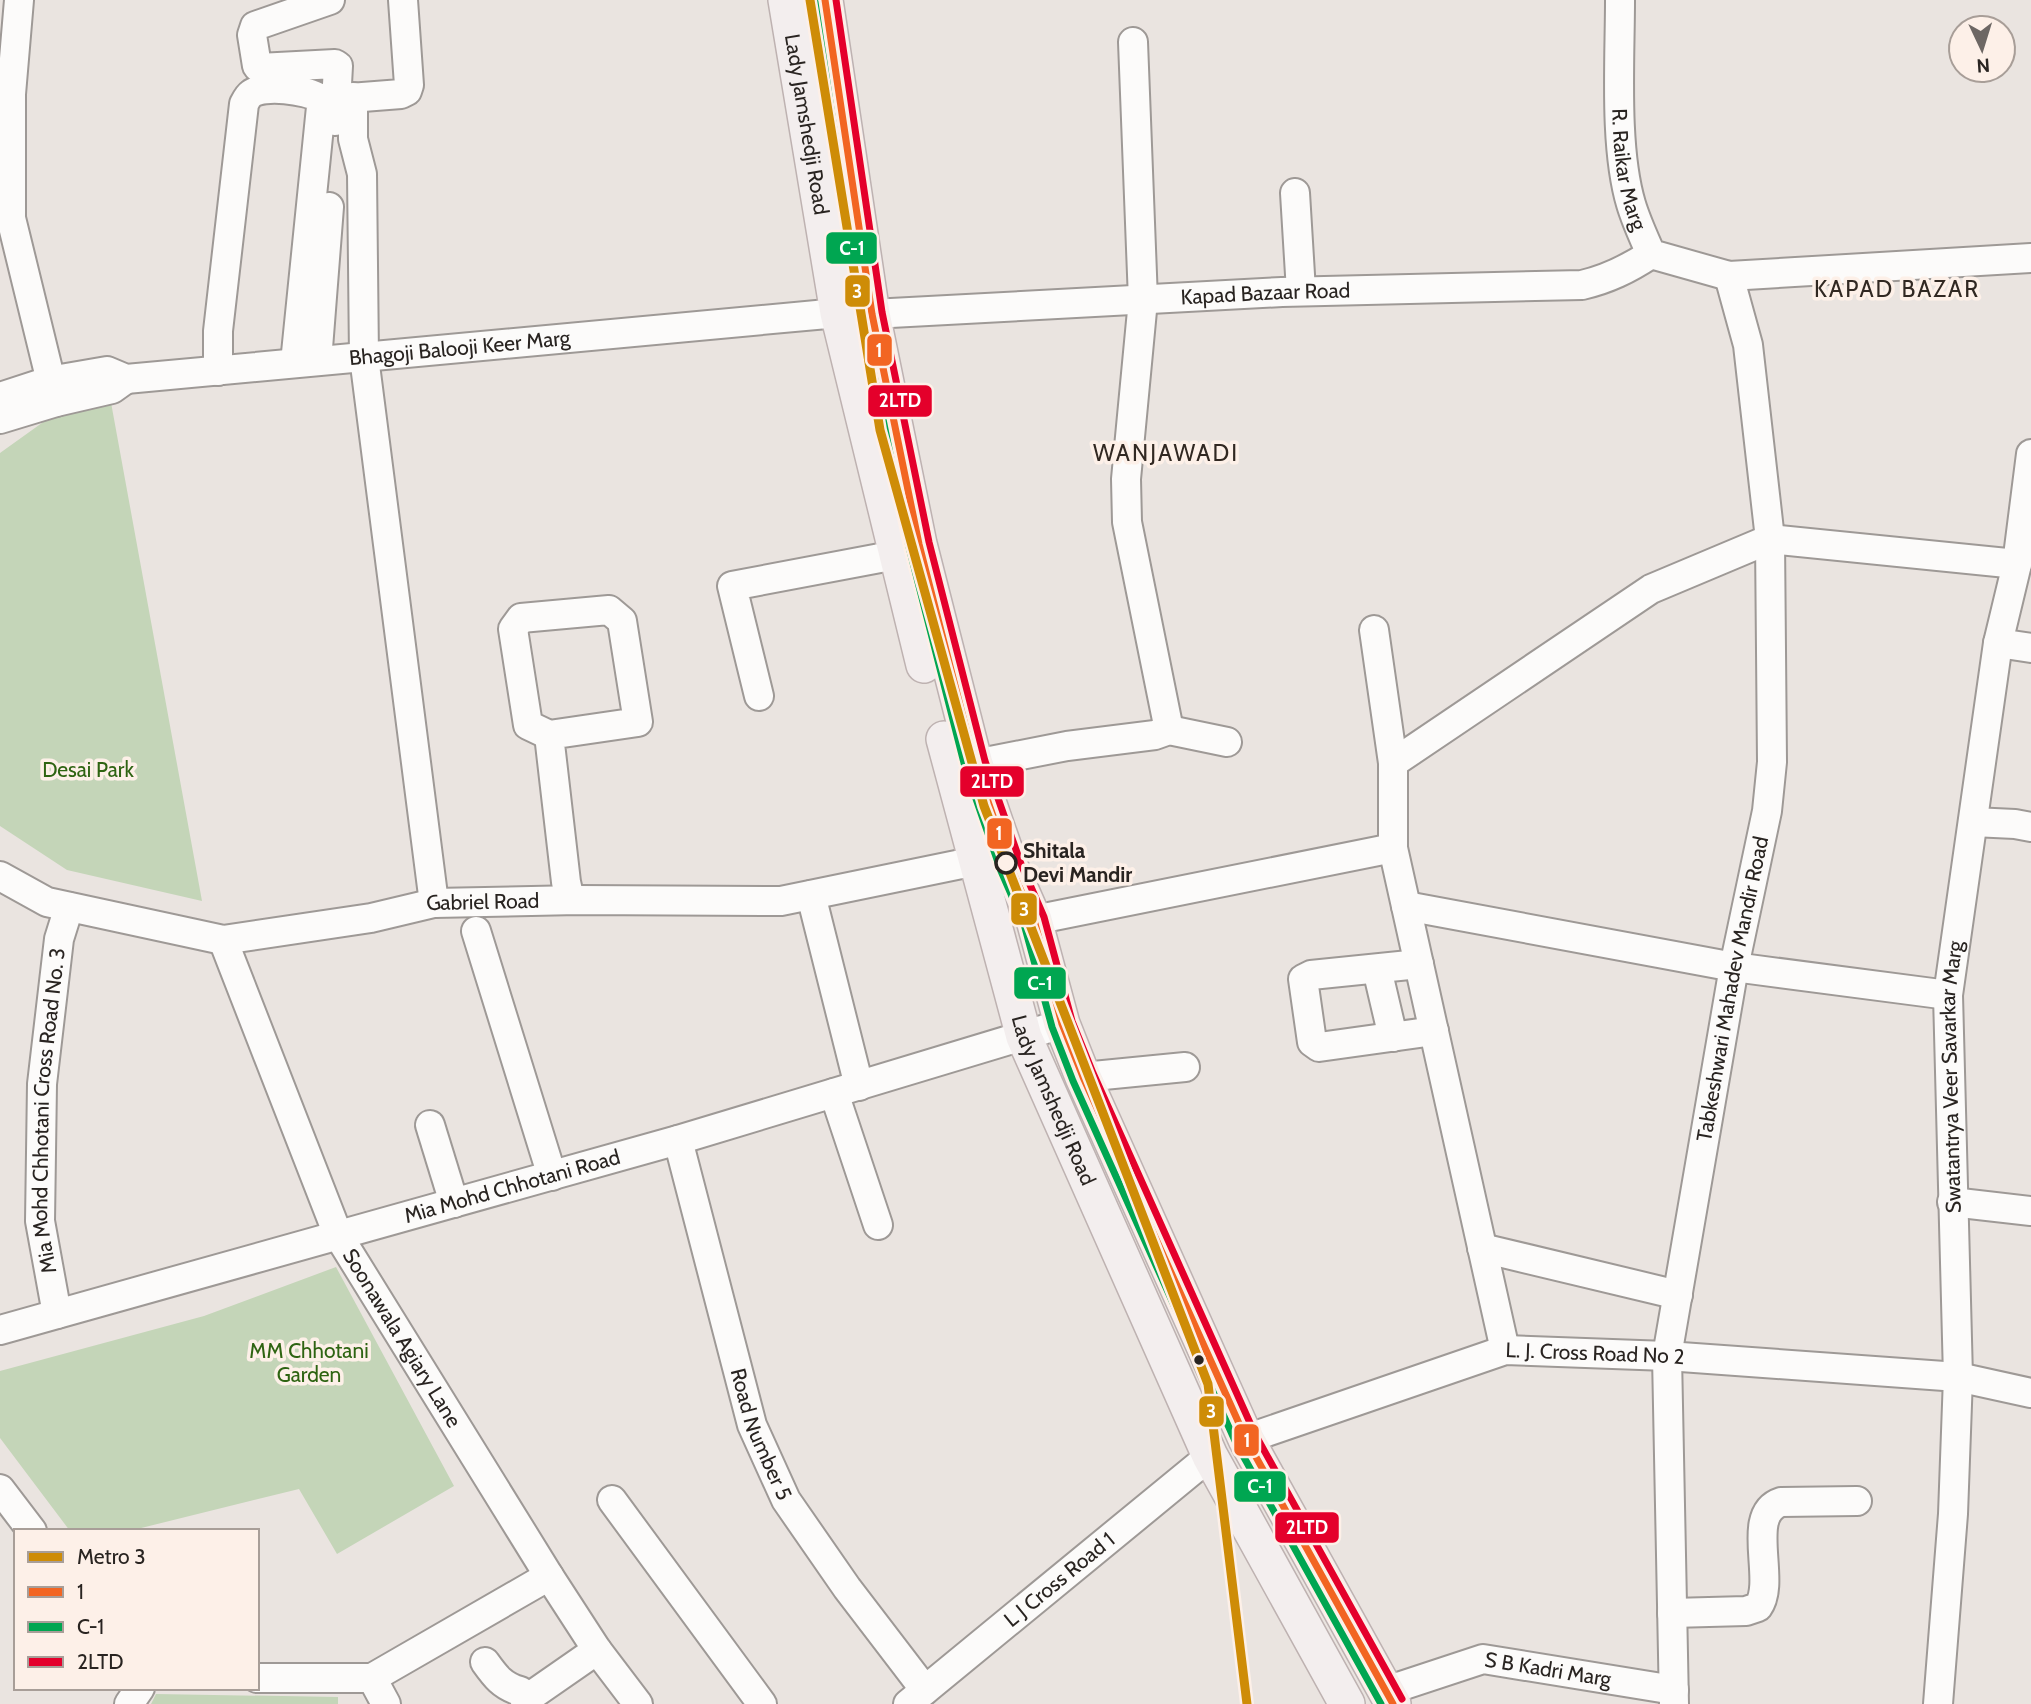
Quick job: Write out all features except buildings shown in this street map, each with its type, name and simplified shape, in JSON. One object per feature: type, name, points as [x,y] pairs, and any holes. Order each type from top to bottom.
[{"type":"main road","name":"Lady Jamshedji Road","points":[[786,0],[855,313],[896,555],[1024,1037],[1210,1456],[1346,1704]]},
{"type":"main road","name":"Lady Jamshedji Road","points":[[825,0],[855,313],[919,544],[975,764],[1011,867],[1034,920],[1062,1024],[1083,1077],[1247,1439],[1389,1697]]},
{"type":"street","points":[[19,0],[11,94],[11,218],[52,391]]},
{"type":"street","points":[[306,362],[343,139],[345,98],[338,66],[259,68],[252,35],[255,26],[330,0]]},
{"type":"street","points":[[345,98],[401,94],[407,91],[409,85],[403,0]]},
{"type":"street","name":"R. Raikar Marg","points":[[1620,0],[1623,159],[1631,203],[1651,254],[1729,276]]},
{"type":"street","points":[[1133,42],[1143,300],[1126,479],[1127,522],[1169,730]]},
{"type":"street","points":[[218,370],[218,331],[244,104],[251,93],[264,89],[311,92],[319,97],[321,107],[306,362]]},
{"type":"street","points":[[343,139],[362,174],[364,357],[434,903]]},
{"type":"street","points":[[1295,193],[1301,291]]},
{"type":"street","name":"Kapad Bazaar Road","points":[[855,313],[1301,291],[1582,285],[1604,280],[1651,254]]},
{"type":"street","points":[[1729,276],[2031,258]]},
{"type":"street","name":"Tabkeshwari Mahadev Mandir Road","points":[[1674,1697],[1667,1356],[1734,967],[1767,811],[1772,762],[1770,539],[1748,345],[1729,276]]},
{"type":"street","name":"Bhagoji Balooji Keer Marg","points":[[52,391],[107,371],[126,379],[855,313]]},
{"type":"street","points":[[0,397],[52,391]]},
{"type":"street","points":[[0,419],[52,391]]},
{"type":"street","name":"Swatantrya Veer Savarkar Marg","points":[[1938,1704],[1953,1514],[1958,1377],[1948,995],[1998,643],[2026,530],[2031,454]]},
{"type":"street","points":[[1393,763],[1651,589],[1770,539],[2017,564]]},
{"type":"street","points":[[759,696],[732,586],[896,555]]},
{"type":"street","points":[[609,610],[622,621],[638,722],[549,735],[528,725],[513,629],[521,618],[609,610]]},
{"type":"street","points":[[1374,630],[1393,763],[1393,848],[1504,1350]]},
{"type":"street","points":[[1998,643],[2031,648]]},
{"type":"street","points":[[975,764],[1067,746],[1155,736],[1169,730],[1227,742]]},
{"type":"street","points":[[549,735],[570,900]]},
{"type":"street","points":[[1973,822],[2031,827]]},
{"type":"street","points":[[1034,920],[1393,848]]},
{"type":"street","name":"Gabriel Road","points":[[0,876],[47,902],[223,940],[371,918],[434,903],[570,900],[781,901],[976,862]]},
{"type":"street","points":[[811,895],[846,1090],[878,1225]]},
{"type":"street","points":[[1406,906],[1734,967],[1948,995]]},
{"type":"street","name":"Mia Mohd Chhotani Cross Road No. 3","points":[[57,1314],[40,1221],[43,1084],[59,939],[69,907]]},
{"type":"street","points":[[476,931],[552,1176]]},
{"type":"street","name":"Soonawala Agiary Lane","points":[[223,940],[338,1235],[549,1576],[597,1650],[638,1704]]},
{"type":"street","points":[[1419,964],[1311,975],[1303,979],[1312,1042],[1318,1047],[1434,1031]]},
{"type":"street","points":[[1377,969],[1393,1037]]},
{"type":"street","name":"Mia Mohd Chhotani Road","points":[[0,1330],[678,1140],[1062,1024]]},
{"type":"street","points":[[1083,1077],[1185,1067]]},
{"type":"street","points":[[430,1125],[454,1203]]},
{"type":"street","name":"Road Number 5","points":[[678,1140],[752,1425],[786,1500],[917,1697]]},
{"type":"street","points":[[1952,1202],[2031,1211]]},
{"type":"street","points":[[1482,1248],[1678,1295]]},
{"type":"street","name":"L. J. Cross Road No 2","points":[[1247,1439],[1504,1350],[1667,1356],[1958,1377],[2031,1393]]},
{"type":"street","name":"L J Cross Road 1","points":[[917,1697],[1210,1456]]},
{"type":"street","points":[[0,1489],[30,1529]]},
{"type":"street","points":[[612,1500],[762,1704]]},
{"type":"street","points":[[1672,1613],[1746,1611],[1758,1607],[1764,1593],[1763,1525],[1768,1510],[1774,1505],[1781,1502],[1857,1501]]},
{"type":"street","points":[[259,1678],[372,1678],[549,1576]]},
{"type":"street","points":[[485,1662],[497,1680],[507,1688],[520,1691],[527,1702],[597,1650]]},
{"type":"street","name":"S B Kadri Marg","points":[[1389,1697],[1483,1659],[1674,1697]]},
{"type":"street","points":[[372,1678],[386,1704]]},
{"type":"green space","name":"Desai Park","points":[[110,397],[202,901],[67,870],[0,826],[0,453],[60,410]]},
{"type":"green space","name":"MM Chhotani Garden","points":[[336,1267],[454,1486],[337,1554],[299,1489],[137,1529],[68,1529],[0,1438],[0,1371],[204,1316]]},
{"type":"green space","points":[[156,1694],[338,1697],[338,1704],[151,1704]]},
{"type":"metro line","name":"3","points":[[810,0],[880,430],[984,806],[1208,1384],[1247,1704]]},
{"type":"transit line","name":"1","points":[[825,0],[872,314],[919,544],[975,764],[1011,868],[1034,920],[1062,1024],[1083,1077],[1246,1439],[1393,1704]]},
{"type":"transit line","name":"2LTD","points":[[836,0],[882,312],[929,542],[985,761],[1021,864],[1044,917],[1072,1021],[1093,1073],[1255,1434],[1402,1699]]},
{"type":"transit line","name":"C-1","points":[[815,2],[862,316],[909,547],[965,767],[1001,871],[1024,924],[1052,1027],[1073,1081],[1236,1443],[1381,1704]]},
{"type":"place","name":"Shitala Devi Mandir","points":[[1006,863]]},
{"type":"district","name":"KAPAD BAZAR","points":[[1897,289]]},
{"type":"district","name":"WANJAWADI","points":[[1166,453]]}]
